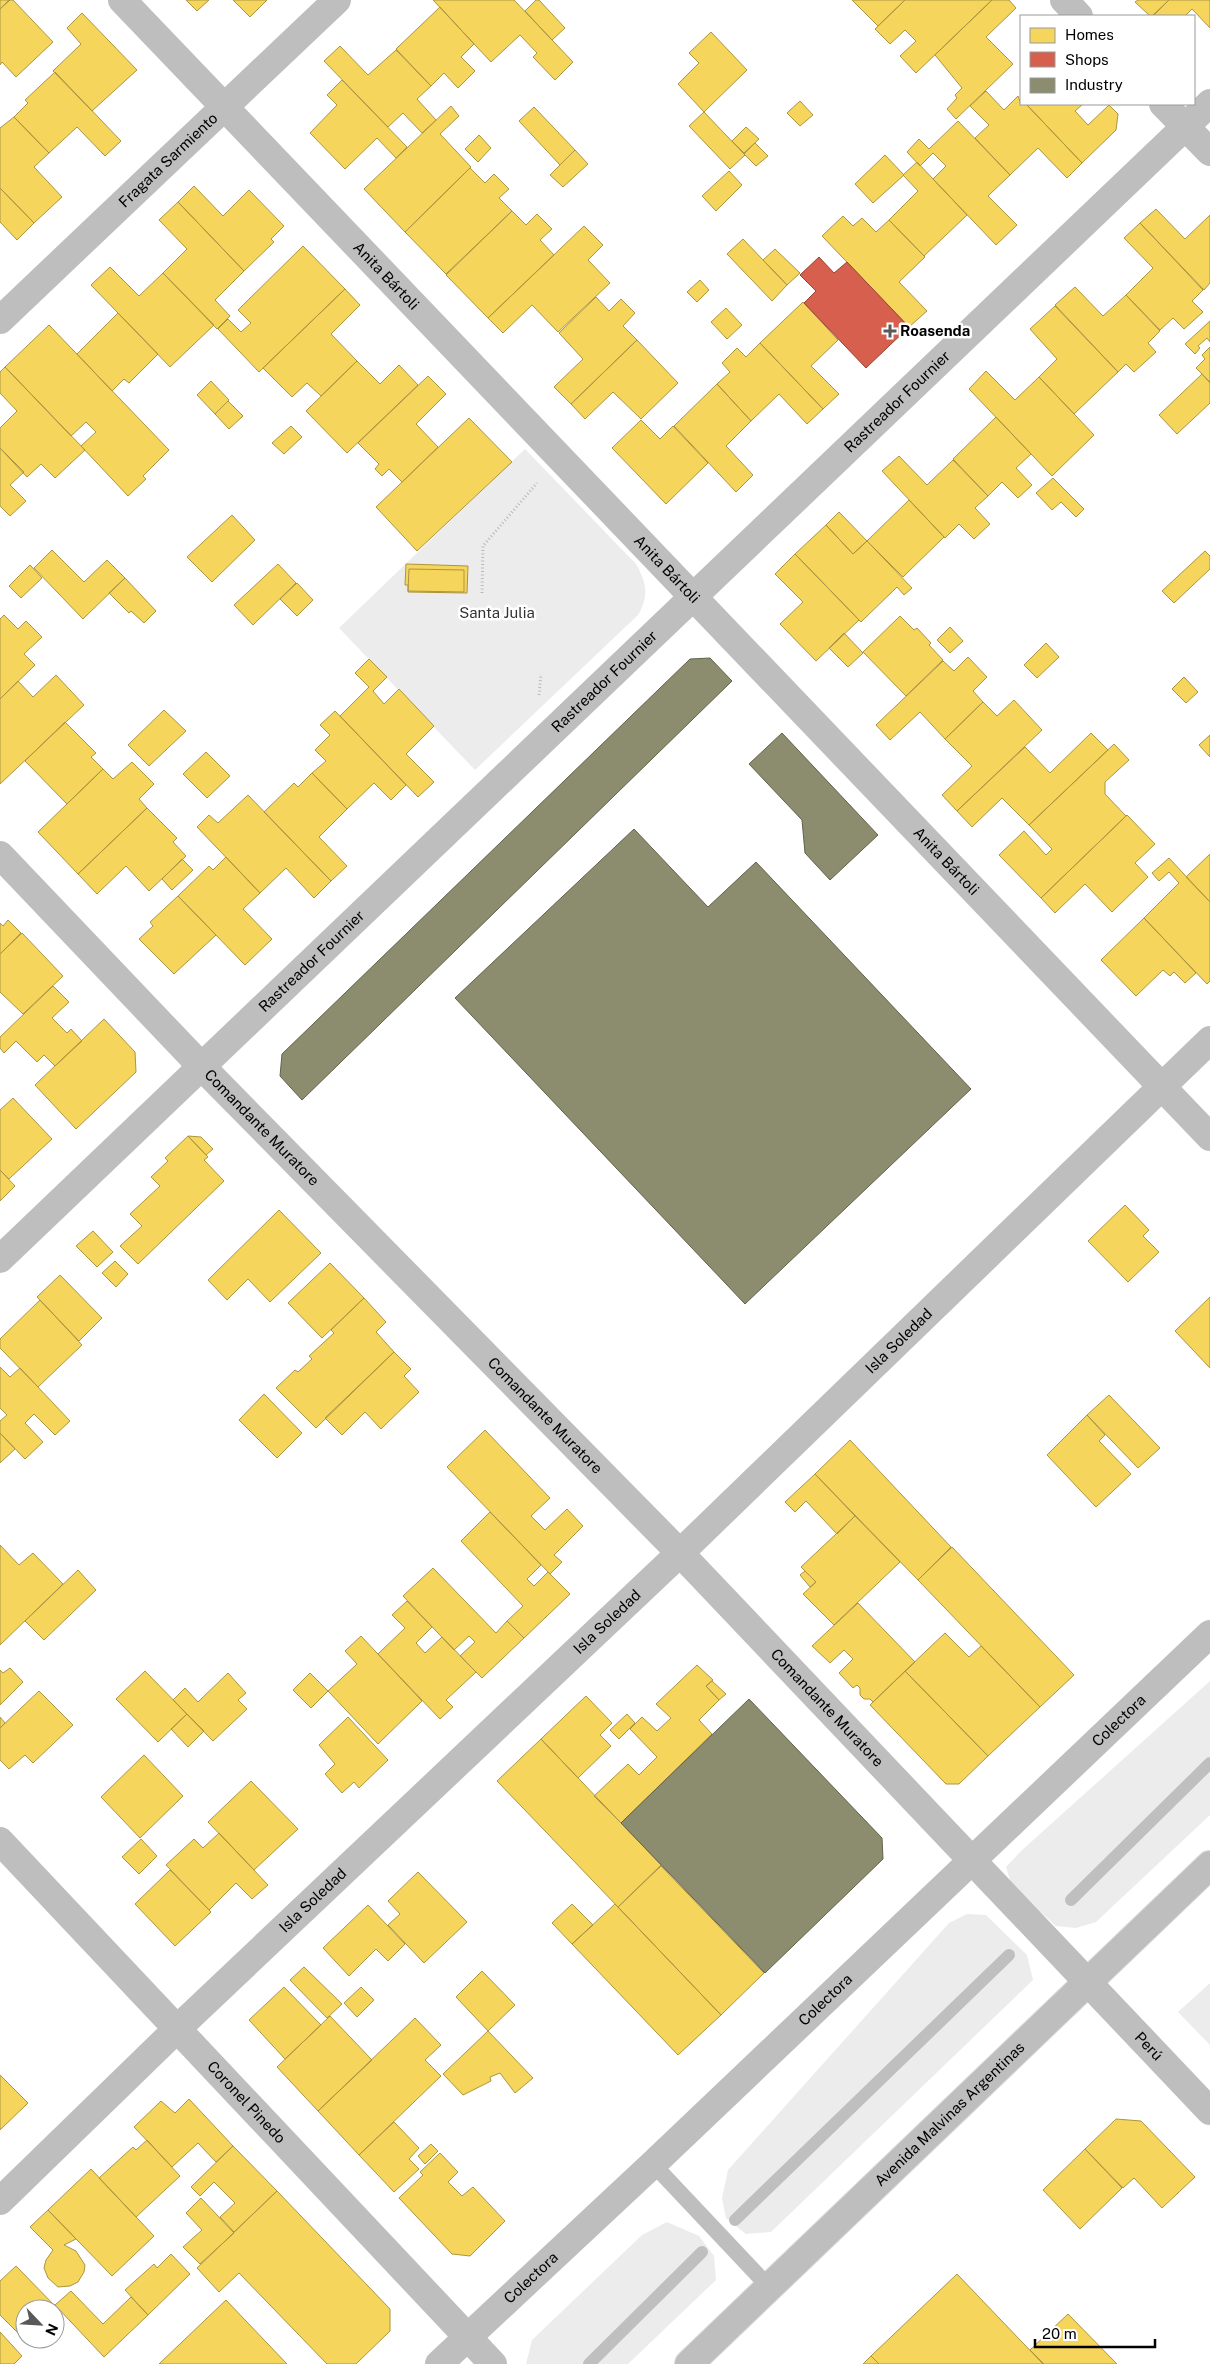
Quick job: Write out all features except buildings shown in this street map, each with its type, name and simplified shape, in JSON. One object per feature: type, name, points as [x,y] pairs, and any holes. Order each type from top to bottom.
[{"type":"street","name":"Anita Bártoli","points":[[122,0],[1210,1137]]},
{"type":"street","name":"Fragata Sarmiento","points":[[0,320],[337,0]]},
{"type":"street","points":[[1064,0],[1078,15]]},
{"type":"street","name":"Rastreador Fournier","points":[[0,1259],[1210,103]]},
{"type":"street","points":[[1164,105],[1210,152]]},
{"type":"street","name":"Comandante Muratore","points":[[0,855],[202,1067],[680,1553],[1087,1981]]},
{"type":"street","name":"Isla Soledad","points":[[0,2201],[178,2028],[680,1553],[1210,1040]]},
{"type":"street","name":"Colectora","points":[[439,2364],[653,2164],[1210,1634]]},
{"type":"street","name":"Coronel Pinedo","points":[[0,1841],[493,2364]]},
{"type":"street","name":"Avenida Malvinas Argentinas","points":[[689,2364],[1210,1865]]},
{"type":"street","name":"Perú","points":[[1087,1981],[1210,2112]]},
{"type":"lane","points":[[653,2164],[769,2287]]},
{"type":"path","points":[[482,593],[483,546],[541,478]]},
{"type":"path","points":[[538,698],[541,674]]},
{"type":"green space","name":"Santa Julia","points":[[525,449],[636,564],[644,583],[645,596],[638,615],[475,770],[339,628]]},
{"type":"green space","points":[[1210,1681],[1210,1815],[1096,1922],[1076,1928],[1056,1926],[1012,1886],[1006,1867],[1021,1851]]},
{"type":"green space","points":[[967,1914],[986,1915],[1027,1955],[1033,1980],[771,2232],[746,2234],[726,2218],[722,2198],[728,2170],[949,1923]]},
{"type":"green space","points":[[1210,1983],[1210,2045],[1178,2012]]},
{"type":"green space","points":[[667,2222],[699,2236],[714,2256],[716,2280],[628,2364],[526,2364],[532,2340],[642,2235]]},
{"type":"waterway","points":[[1071,1900],[1210,1763]]},
{"type":"waterway","points":[[735,2220],[1009,1955]]},
{"type":"waterway","points":[[589,2364],[702,2252]]},
{"type":"place","name":"Roasenda","points":[[890,331]]}]
